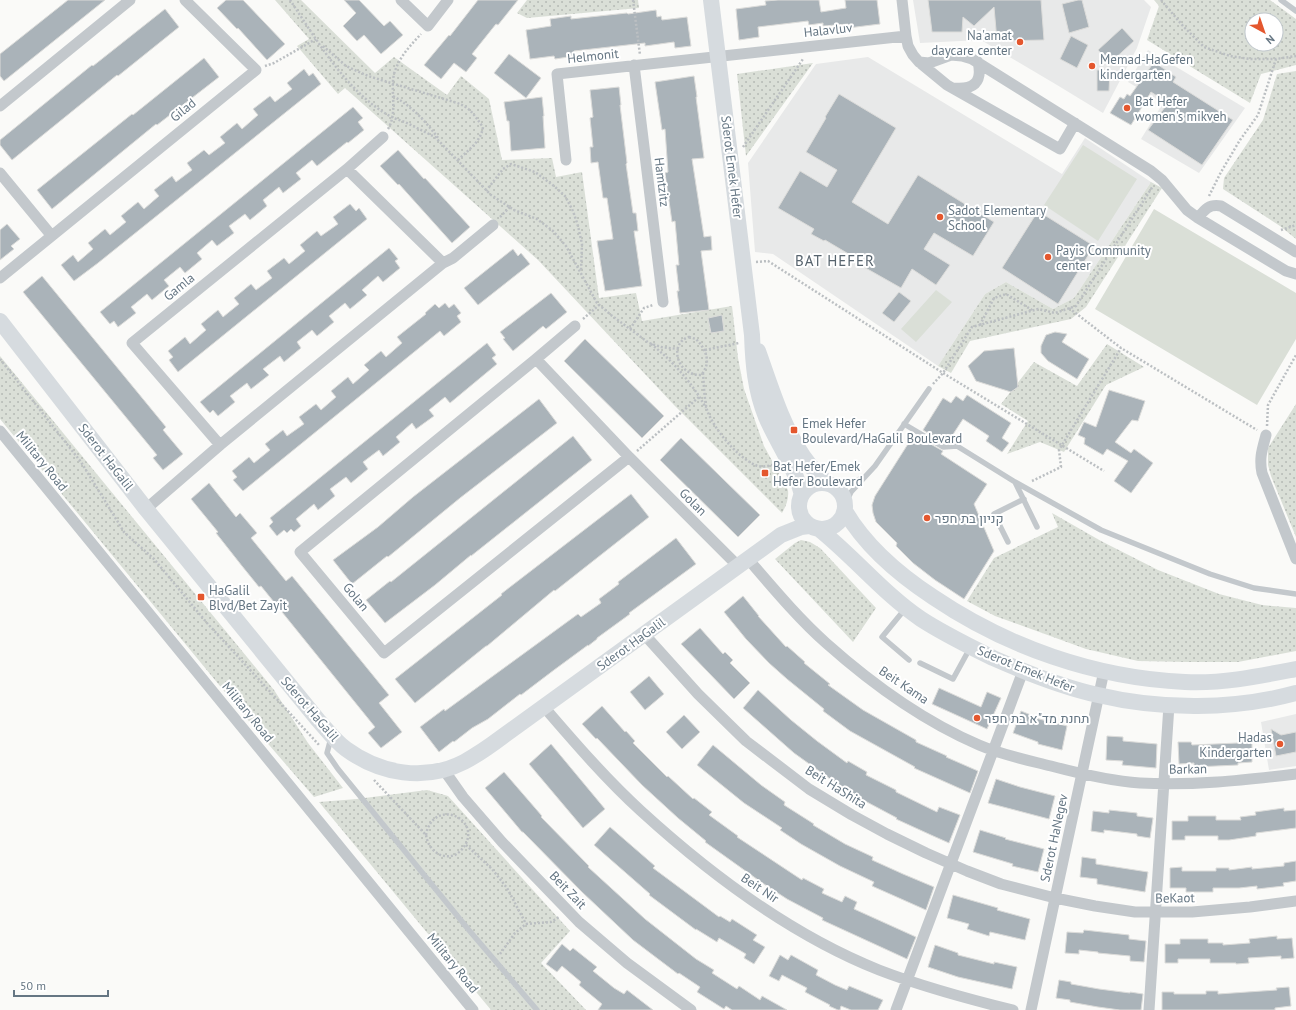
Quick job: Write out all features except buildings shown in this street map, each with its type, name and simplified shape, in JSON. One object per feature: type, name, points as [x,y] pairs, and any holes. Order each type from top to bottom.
[{"type":"street","points":[[0,106],[130,0]]},
{"type":"street","points":[[185,0],[256,70]]},
{"type":"street","points":[[401,0],[428,26],[448,0]]},
{"type":"street","name":"Sderot Emek Hefer","points":[[711,0],[752,338],[754,370],[760,402],[797,481],[800,503]]},
{"type":"street","points":[[902,0],[906,36],[908,46],[913,55],[919,62],[952,88],[1060,149],[1075,123]]},
{"type":"street","name":"Halavluv","points":[[717,56],[906,36]]},
{"type":"street","points":[[919,62],[929,62],[951,55],[962,56],[978,62],[1159,177],[1172,190],[1183,205],[1198,218],[1286,271],[1296,274]]},
{"type":"street","points":[[938,78],[937,73],[941,62],[951,55]]},
{"type":"street","name":"Helmonit","points":[[566,160],[557,74],[717,56]]},
{"type":"street","points":[[952,88],[968,88],[978,81],[980,70],[978,62]]},
{"type":"street","name":"Hamtzitz","points":[[638,65],[663,302]]},
{"type":"street","name":"Gilad","points":[[0,278],[256,70]]},
{"type":"street","name":"Gamla","points":[[220,445],[132,343],[347,169],[383,137]]},
{"type":"street","points":[[347,169],[443,263]]},
{"type":"street","points":[[0,173],[51,236]]},
{"type":"street","points":[[1198,218],[1208,207],[1214,205],[1221,206],[1296,252]]},
{"type":"street","points":[[146,509],[220,445],[443,263],[453,258],[493,225]]},
{"type":"street","name":"Sderot HaGalil","points":[[0,320],[146,509],[332,736],[346,749],[366,762],[386,770],[423,774],[444,770],[463,762],[482,751],[544,707],[781,535],[801,526],[814,527]]},
{"type":"street","name":"Golan","points":[[575,326],[300,552],[384,652],[629,457]]},
{"type":"street","name":"Sderot Emek Hefer","points":[[752,338],[777,404],[794,441],[813,470],[829,484]]},
{"type":"street","name":"Golan","points":[[536,359],[629,457],[743,563]]},
{"type":"street","name":"Military Road","points":[[0,431],[474,1010]]},
{"type":"street","points":[[1266,435],[1260,453],[1262,473],[1296,559]]},
{"type":"street","points":[[819,483],[829,484],[840,491],[844,497],[845,507],[839,523],[833,527],[827,529],[814,527],[806,523],[801,517],[800,503],[806,490],[812,485],[819,483]]},
{"type":"street","name":"Sderot HaGalil","points":[[781,535],[793,520],[800,503]]},
{"type":"street","name":"Sderot Emek Hefer","points":[[845,507],[859,532],[878,554],[918,588],[951,610],[986,630],[1044,654],[1124,676],[1186,682],[1233,680],[1296,669]]},
{"type":"street","name":"Sderot Emek Hefer","points":[[814,527],[838,545],[897,601],[922,619],[970,647],[1023,671],[1050,681],[1098,696],[1169,705],[1215,705],[1244,703],[1296,693]]},
{"type":"street","name":"Beit Kama","points":[[743,563],[826,643],[864,675],[895,698],[949,730],[980,745],[1016,757],[1082,774]]},
{"type":"street","name":"Beit HaShita","points":[[644,634],[698,694],[746,741],[809,789],[852,815],[926,853],[1001,884],[1055,898]]},
{"type":"street","points":[[896,1010],[1023,671]]},
{"type":"street","name":"Sderot HaNegev","points":[[1031,1010],[1104,671]]},
{"type":"street","points":[[1149,1010],[1169,705]]},
{"type":"street","name":"Beit Nir","points":[[544,707],[589,758],[641,810],[686,850],[721,878],[760,906],[840,952],[879,970],[962,997],[1013,1010]]},
{"type":"street","name":"Beit Zait","points":[[444,770],[463,797],[502,842],[569,912],[627,963],[691,1010]]},
{"type":"street","name":"Barkan","points":[[1082,774],[1112,780],[1140,783],[1195,784],[1296,774]]},
{"type":"street","name":"BeKaot","points":[[1055,898],[1135,912],[1156,913],[1199,912],[1296,901]]},
{"type":"lane","points":[[1281,0],[1296,11]]},
{"type":"lane","points":[[845,507],[851,492],[862,478],[875,466],[929,388]]},
{"type":"lane","points":[[904,424],[944,447],[957,446],[1015,482],[1101,530],[1210,574],[1254,588],[1296,594]]},
{"type":"lane","points":[[829,484],[847,484],[862,478]]},
{"type":"lane","points":[[1015,482],[1037,527]]},
{"type":"lane","points":[[1008,542],[994,514],[1024,499]]},
{"type":"lane","points":[[906,608],[882,637],[909,660]]},
{"type":"lane","points":[[920,663],[953,679],[970,647]]},
{"type":"lane","points":[[332,736],[326,753],[448,905],[537,1010]]},
{"type":"path","points":[[290,0],[341,73],[360,94],[374,106],[393,117],[435,137],[490,195],[514,210],[537,219],[553,231],[566,246],[599,305],[611,316],[664,355],[679,370],[699,397],[726,441],[744,458],[755,466],[768,466],[787,460]]},
{"type":"path","points":[[633,0],[638,65]]},
{"type":"path","points":[[1161,0],[1183,26],[1204,47],[1230,56],[1250,59],[1276,59],[1296,56]]},
{"type":"path","points":[[383,137],[393,117],[393,96],[396,71],[404,53],[428,26]]},
{"type":"path","points":[[256,70],[274,63],[316,39]]},
{"type":"path","points":[[320,44],[346,66],[368,76],[464,105],[470,109],[483,127],[482,134],[458,160]]},
{"type":"path","points":[[731,164],[811,46]]},
{"type":"path","points":[[1208,198],[1240,140],[1258,115],[1276,59]]},
{"type":"path","points":[[393,96],[405,103],[424,119],[444,146]]},
{"type":"path","points":[[486,191],[502,169],[511,164],[535,172],[554,186],[565,196],[573,211],[578,226],[582,244],[581,272]]},
{"type":"path","points":[[929,388],[943,373],[972,327],[1032,310],[1038,309],[1055,312],[1076,306],[1159,177]]},
{"type":"path","points":[[743,263],[768,261],[943,373],[1104,472]]},
{"type":"path","points":[[980,325],[994,298],[1006,294],[1032,310]]},
{"type":"path","points":[[630,329],[644,308],[663,302]]},
{"type":"path","points":[[575,326],[599,305]]},
{"type":"path","points":[[1069,308],[1121,348],[1266,435],[1268,405],[1296,355]]},
{"type":"path","points":[[689,337],[696,339],[705,350],[707,364],[706,369],[701,375],[694,375],[686,371],[680,364],[678,349],[680,342],[684,338],[689,337]]},
{"type":"path","points":[[705,350],[752,338]]},
{"type":"path","points":[[649,343],[661,347],[678,349]]},
{"type":"path","points":[[1022,486],[1061,467],[1059,450],[1121,348]]},
{"type":"path","points":[[0,359],[81,462],[124,532],[154,559],[207,623],[326,753]]},
{"type":"path","points":[[703,373],[705,399],[708,411]]},
{"type":"path","points":[[629,457],[643,447],[699,397]]},
{"type":"path","points":[[372,778],[426,835]]},
{"type":"path","points":[[449,814],[461,819],[468,831],[466,845],[456,854],[449,856],[442,856],[430,848],[426,835],[430,822],[442,815],[449,814]]},
{"type":"path","points":[[466,845],[492,869],[507,888],[526,924]]},
{"type":"path","points":[[495,961],[515,933],[526,924],[551,922],[569,912]]},
{"type":"shaded area","points":[[275,0],[301,0],[375,73],[394,57],[447,95],[461,76],[489,99],[502,160],[552,158],[556,177],[582,172],[599,298],[636,293],[642,321],[732,306],[738,358],[744,389],[764,446],[788,490],[787,502],[782,513],[674,405],[538,260],[345,88],[338,94],[297,46],[309,39]]},
{"type":"shaded area","points":[[527,0],[638,0],[639,8],[527,18],[517,13]]},
{"type":"shaded area","points":[[913,0],[1144,0],[1151,7],[1137,48],[1103,113],[981,40],[920,43]]},
{"type":"shaded area","points":[[1154,0],[1270,0],[1296,19],[1296,65],[1261,74],[1250,103],[1147,40],[1159,6]]},
{"type":"shaded area","points":[[1148,50],[1245,108],[1199,173],[1141,139],[1163,103],[1128,82]]},
{"type":"shaded area","name":"Sadot Elementary School","points":[[868,57],[1062,174],[1085,138],[1151,182],[1074,298],[1053,309],[1006,282],[985,294],[938,366],[773,254],[755,252],[748,163],[816,64]]},
{"type":"shaded area","points":[[813,63],[746,156],[737,74]]},
{"type":"shaded area","points":[[1296,71],[1296,239],[1280,226],[1223,189],[1224,178],[1263,120],[1277,74]]},
{"type":"shaded area","points":[[1083,145],[1137,179],[1098,241],[1044,205]]},
{"type":"shaded area","points":[[1151,182],[1162,188],[1086,307],[1071,319],[970,341],[951,373],[938,366],[985,294],[1006,282],[1053,309],[1074,298]]},
{"type":"shaded area","points":[[1154,209],[1296,293],[1296,339],[1257,405],[1095,309]]},
{"type":"shaded area","points":[[936,290],[952,302],[916,342],[901,329]]},
{"type":"shaded area","points":[[1107,344],[1144,367],[1106,385],[1064,452],[1040,442],[1007,454],[1028,421],[1001,404],[1034,362],[1077,386]]},
{"type":"shaded area","points":[[0,356],[274,690],[308,743],[343,788],[314,797],[257,731],[0,419]]},
{"type":"shaded area","points":[[1296,404],[1296,537],[1271,476],[1268,465],[1268,448]]},
{"type":"shaded area","points":[[1052,513],[1101,541],[1158,570],[1219,594],[1262,605],[1296,608],[1296,651],[1238,662],[1138,661],[1086,649],[995,616],[967,601],[994,558],[1058,527]]},
{"type":"shaded area","points":[[801,540],[810,542],[820,548],[876,608],[853,642],[775,559]]},
{"type":"shaded area","name":"Hadas Kindergarten","points":[[1296,714],[1296,766],[1269,770],[1261,722]]},
{"type":"shaded area","points":[[427,790],[448,796],[570,931],[541,963],[586,1010],[491,1010],[319,802],[357,799]]},
{"type":"place","name":"Na'amat daycare center","points":[[1020,42]]},
{"type":"place","name":"Memad-HaGefen kindergarten","points":[[1092,66]]},
{"type":"place","name":"Bat Hefer women's mikveh","points":[[1127,108]]},
{"type":"place","name":"Sadot Elementary School","points":[[940,217]]},
{"type":"place","name":"Payis Community center","points":[[1048,257]]},
{"type":"place","name":"Emek Hefer Boulevard/HaGalil Boulevard","points":[[794,430]]},
{"type":"place","name":"Bat Hefer/Emek Hefer Boulevard","points":[[765,473]]},
{"type":"place","name":"קניון בת חפר","points":[[927,518]]},
{"type":"place","name":"HaGalil Blvd/Bet Zayit","points":[[201,597]]},
{"type":"place","name":"תחנת מד\"א בת חפר","points":[[977,718]]},
{"type":"place","name":"Hadas Kindergarten","points":[[1280,744]]},
{"type":"district","name":"BAT HEFER","points":[[835,260]]}]
